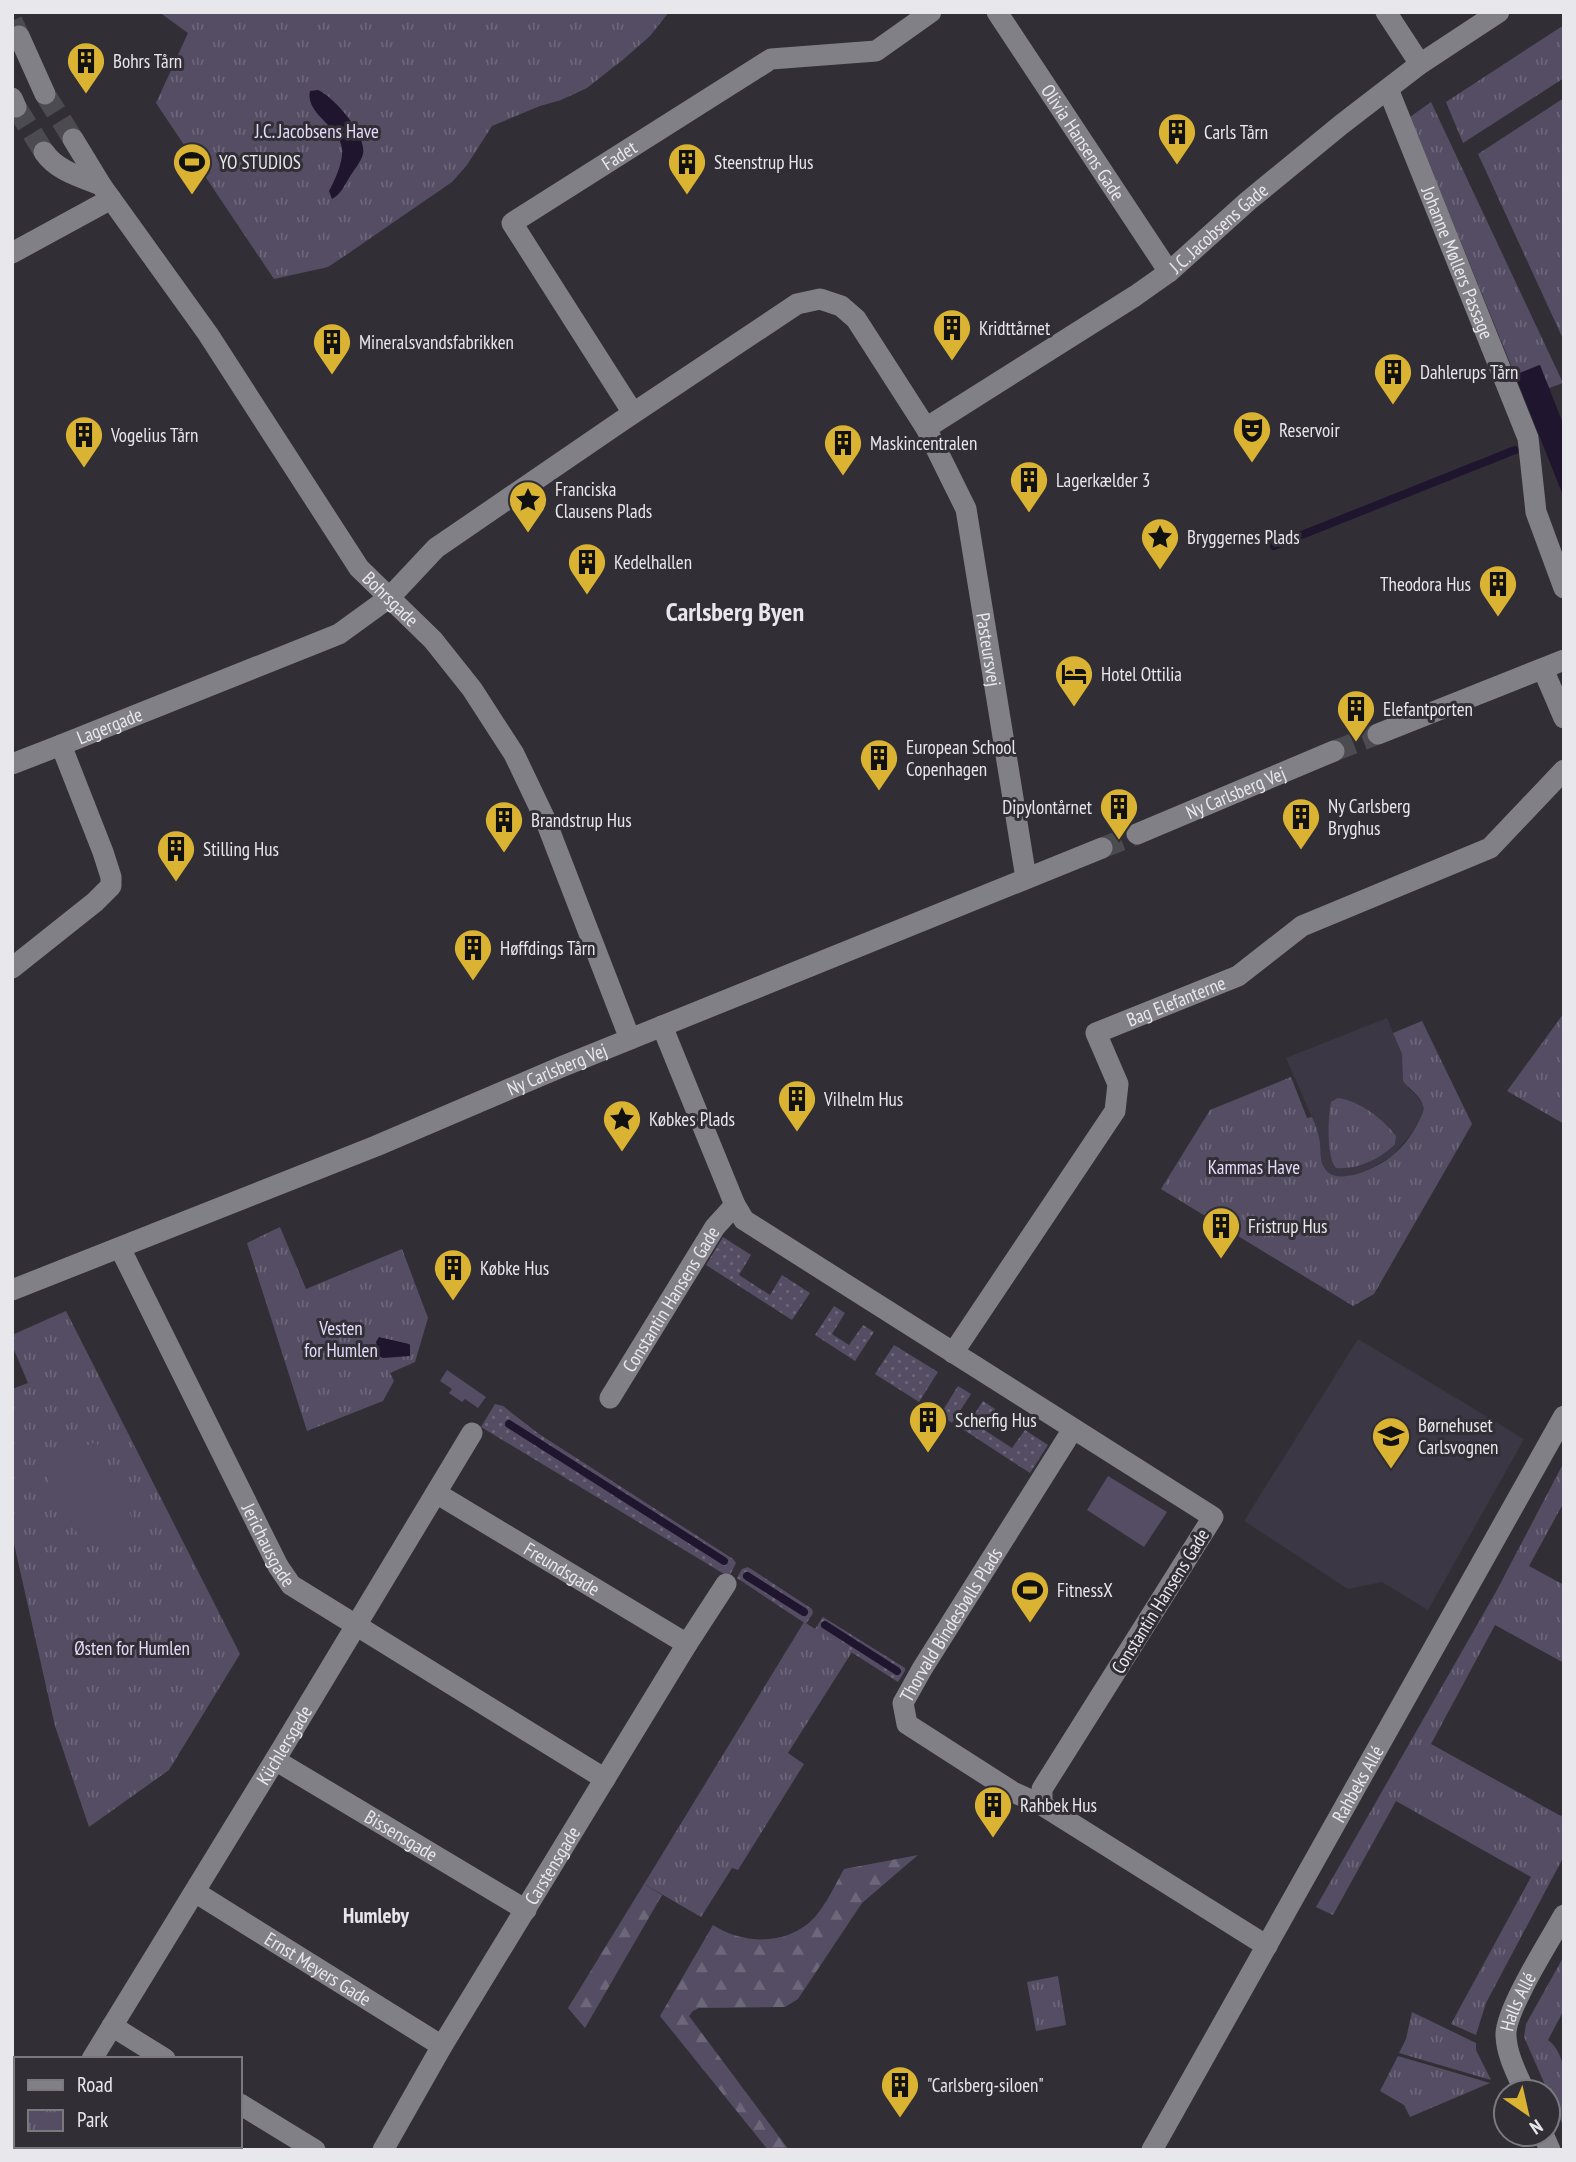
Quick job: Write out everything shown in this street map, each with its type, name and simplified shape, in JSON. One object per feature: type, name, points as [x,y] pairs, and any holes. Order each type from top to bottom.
[{"type":"street","name":"Fadet","points":[[632,413],[512,223],[771,59],[876,51],[931,12]]},
{"type":"street","name":"Olivia Hansens Gade","points":[[997,12],[1169,272]]},
{"type":"street","points":[[1386,12],[1420,64]]},
{"type":"street","name":"J.C. Jacobsens Gade","points":[[926,428],[1169,272],[1248,201],[1342,124],[1420,64],[1499,12]]},
{"type":"street","points":[[19,36],[46,94]]},
{"type":"street","name":"Johanne Møllers Passage","points":[[1388,89],[1528,439],[1536,512],[1564,588]]},
{"type":"street","name":"Bohrsgade","points":[[73,139],[106,192],[208,334],[359,568],[433,640],[472,689],[514,754],[545,819],[630,1039]]},
{"type":"street","points":[[12,253],[106,192],[61,169],[44,152]]},
{"type":"street","points":[[390,597],[436,548],[797,304],[820,299],[841,306],[856,319],[926,428]]},
{"type":"street","name":"Pasteursvej","points":[[926,428],[966,509],[1026,878]]},
{"type":"street","name":"Lagergade","points":[[12,968],[95,902],[111,886],[103,852],[61,745],[339,634],[390,597]]},
{"type":"street","points":[[1378,734],[1564,660]]},
{"type":"street","points":[[1543,668],[1564,718]]},
{"type":"street","points":[[12,764],[61,745]]},
{"type":"street","name":"Ny Carlsberg Vej","points":[[1136,834],[1334,751]]},
{"type":"street","name":"Bag Elefanterne","points":[[953,1353],[1115,1111],[1118,1084],[1096,1033],[1238,976],[1302,926],[1490,848],[1564,770]]},
{"type":"street","name":"Ny Carlsberg Vej","points":[[12,1290],[376,1146],[630,1039],[1102,848]]},
{"type":"street","name":"Constantin Hansens Gade","points":[[662,1026],[735,1205],[744,1220],[1213,1517],[1042,1789],[1042,1805]]},
{"type":"street","name":"Constantin Hansens Gade","points":[[610,1398],[715,1227],[735,1205]]},
{"type":"street","name":"Jerichausgade","points":[[120,1248],[278,1566],[291,1585],[605,1779]]},
{"type":"street","name":"Rahbeks Allé","points":[[1152,2150],[1564,1416]]},
{"type":"street","name":"Thorvald Bindesbølls Plads","points":[[1042,1805],[1013,1792],[907,1724],[903,1703],[1073,1429]]},
{"type":"street","name":"Küchlersgade","points":[[93,2057],[472,1433]]},
{"type":"street","name":"Freundsgade","points":[[436,1493],[687,1644]]},
{"type":"street","name":"Carstensgade","points":[[383,2150],[442,2046],[726,1584]]},
{"type":"street","name":"Bissensgade","points":[[275,1760],[526,1910]]},
{"type":"street","points":[[1042,1805],[1267,1946]]},
{"type":"street","name":"Ernst Meyers Gade","points":[[195,1892],[442,2046]]},
{"type":"street","name":"Halls Allé","points":[[1519,2078],[1508,2053],[1505,2033],[1510,2014],[1564,1915]]},
{"type":"street","points":[[112,2026],[162,2057]]},
{"type":"street","points":[[242,2105],[315,2150]]},
{"type":"shaded area","points":[[318,90],[332,100],[348,118],[363,146],[359,163],[342,190],[332,199],[329,191],[340,164],[342,148],[335,133],[312,107],[310,91]]},
{"type":"shaded area","points":[[1540,365],[1564,426],[1564,498],[1515,375]]},
{"type":"shaded area","points":[[1387,1018],[1402,1054],[1408,1088],[1423,1105],[1423,1112],[1414,1131],[1391,1157],[1366,1171],[1346,1177],[1336,1176],[1323,1166],[1317,1129],[1286,1058]]},
{"type":"shaded area","points":[[379,1337],[409,1344],[410,1356],[379,1356],[376,1342]]},
{"type":"shaded area","name":"Børnehuset Carlsvognen","points":[[1358,1339],[1524,1439],[1428,1610],[1382,1582],[1348,1589],[1244,1521]]},
{"type":"green space","name":"J.C. Jacobsens Have","points":[[159,12],[669,12],[650,36],[587,88],[492,126],[467,165],[452,182],[346,255],[328,267],[274,279],[156,103],[188,33]]},
{"type":"green space","points":[[1564,25],[1564,78],[1463,143],[1446,102]]},
{"type":"green space","points":[[1564,98],[1564,341],[1478,154]]},
{"type":"green space","points":[[1431,102],[1563,383],[1549,388],[1539,365],[1515,375],[1410,117]]},
{"type":"green space","points":[[1564,1013],[1564,1124],[1507,1091]]},
{"type":"green space","name":"Kammas Have","points":[[1422,1021],[1472,1124],[1374,1294],[1353,1306],[1161,1189],[1210,1110],[1291,1077],[1307,1118],[1312,1117],[1315,1124],[1322,1163],[1329,1173],[1336,1176],[1353,1175],[1387,1159],[1408,1140],[1423,1110],[1420,1099],[1403,1081],[1402,1054],[1393,1033]]},
{"type":"green space","points":[[1338,1098],[1355,1103],[1378,1117],[1396,1136],[1395,1144],[1368,1162],[1336,1168],[1329,1146],[1329,1127],[1331,1102]]},
{"type":"green space","name":"Vesten for Humlen","points":[[280,1227],[306,1289],[402,1249],[428,1318],[415,1362],[390,1373],[394,1381],[383,1401],[307,1431],[247,1243]]},
{"type":"green space","points":[[723,1237],[751,1255],[739,1275],[770,1295],[782,1275],[810,1293],[792,1320],[706,1265]]},
{"type":"green space","points":[[834,1306],[845,1313],[832,1334],[849,1345],[863,1325],[874,1332],[855,1361],[815,1335]]},
{"type":"green space","name":"Østen for Humlen","points":[[66,1311],[240,1654],[169,1770],[89,1827],[55,1726],[12,1535],[12,1389],[28,1383],[12,1345],[12,1335]]},
{"type":"green space","points":[[894,1345],[938,1372],[919,1402],[875,1374]]},
{"type":"green space","points":[[447,1370],[486,1397],[478,1408],[449,1393],[452,1389],[440,1381]]},
{"type":"green space","points":[[958,1386],[971,1394],[952,1423],[940,1415]]},
{"type":"green space","points":[[983,1401],[995,1409],[983,1429],[1012,1448],[1025,1430],[1048,1445],[1030,1473],[964,1430]]},
{"type":"green space","points":[[495,1404],[503,1406],[539,1434],[733,1559],[736,1563],[729,1577],[481,1427]]},
{"type":"green space","points":[[96,1442],[135,1524],[123,1534],[85,1548],[45,1472],[57,1457]]},
{"type":"green space","points":[[1564,1462],[1564,1502],[1529,1566],[1564,1585],[1564,1663],[1495,1625],[1431,1744],[1561,1816],[1564,1813],[1564,1856],[1486,2003],[1476,2035],[1451,2024],[1531,1877],[1396,1801],[1333,1915],[1316,1907],[1497,1590]]},
{"type":"green space","points":[[1108,1476],[1167,1512],[1144,1547],[1087,1510]]},
{"type":"green space","points":[[748,1567],[812,1609],[813,1613],[806,1624],[737,1578],[742,1569]]},
{"type":"green space","points":[[823,1617],[905,1668],[898,1682],[815,1629]]},
{"type":"green space","points":[[804,1622],[852,1652],[788,1753],[804,1764],[738,1870],[732,1868],[701,1917],[644,1884]]},
{"type":"green space","points":[[918,1855],[862,1903],[798,1999],[785,2007],[699,2008],[689,2016],[789,2150],[768,2150],[660,2016],[713,1925],[725,1932],[752,1939],[779,1938],[804,1926],[815,1917],[844,1869]]},
{"type":"green space","points":[[644,1884],[662,1895],[585,2028],[568,2008]]},
{"type":"green space","points":[[1564,1956],[1564,2010],[1548,2040],[1556,2048],[1564,2069],[1564,2128],[1562,2078],[1542,2078],[1524,2037],[1526,2024]]},
{"type":"green space","points":[[1058,1976],[1066,2025],[1036,2031],[1027,1982]]},
{"type":"green space","points":[[1412,2012],[1476,2043],[1476,2050],[1491,2080],[1399,2053],[1406,2039]]},
{"type":"green space","points":[[1398,2056],[1490,2083],[1410,2117],[1404,2105],[1380,2091]]},
{"type":"waterway","points":[[1274,546],[1515,450]]},
{"type":"waterway","points":[[509,1424],[724,1561]]},
{"type":"waterway","points":[[747,1576],[804,1612]]},
{"type":"waterway","points":[[825,1625],[897,1671]]},
{"type":"tunnel","points":[[12,21],[19,36]]},
{"type":"tunnel","points":[[45,94],[73,139]]},
{"type":"tunnel","points":[[16,107],[44,152]]},
{"type":"tunnel","points":[[1334,751],[1378,734]]},
{"type":"tunnel","points":[[1102,848],[1137,834]]},
{"type":"place","name":"Bohrs Tårn","points":[[86,95]]},
{"type":"place","name":"Carls Tårn","points":[[1177,166]]},
{"type":"place","name":"YO STUDIOS","points":[[192,196]]},
{"type":"place","name":"Steenstrup Hus","points":[[687,196]]},
{"type":"place","name":"Kridttårnet","points":[[952,362]]},
{"type":"place","name":"Mineralsvandsfabrikken","points":[[332,376]]},
{"type":"place","name":"Dahlerups Tårn","points":[[1393,406]]},
{"type":"place","name":"Reservoir","points":[[1252,464]]},
{"type":"place","name":"Vogelius Tårn","points":[[84,469]]},
{"type":"place","name":"Maskincentralen","points":[[843,477]]},
{"type":"place","name":"Lagerkælder 3","points":[[1029,514]]},
{"type":"place","name":"Franciska Clausens Plads","points":[[528,534]]},
{"type":"place","name":"Bryggernes Plads","points":[[1160,571]]},
{"type":"place","name":"Kedelhallen","points":[[587,596]]},
{"type":"place","name":"Theodora Hus","points":[[1498,618]]},
{"type":"place","name":"Hotel Ottilia","points":[[1074,708]]},
{"type":"place","name":"Elefantporten","points":[[1356,743]]},
{"type":"place","name":"European School Copenhagen","points":[[879,792]]},
{"type":"place","name":"Dipylontårnet","points":[[1119,841]]},
{"type":"place","name":"Ny Carlsberg Bryghus","points":[[1301,851]]},
{"type":"place","name":"Brandstrup Hus","points":[[504,854]]},
{"type":"place","name":"Stilling Hus","points":[[176,883]]},
{"type":"place","name":"Høffdings Tårn","points":[[473,982]]},
{"type":"place","name":"Vilhelm Hus","points":[[797,1133]]},
{"type":"place","name":"Købkes Plads","points":[[622,1153]]},
{"type":"place","name":"Fristrup Hus","points":[[1221,1260]]},
{"type":"place","name":"Købke Hus","points":[[453,1302]]},
{"type":"place","name":"Scherfig Hus","points":[[928,1454]]},
{"type":"place","name":"Børnehuset Carlsvognen","points":[[1391,1470]]},
{"type":"place","name":"FitnessX","points":[[1030,1624]]},
{"type":"place","name":"Rahbek Hus","points":[[993,1839]]},
{"type":"place","name":"\"Carlsberg-siloen\"","points":[[900,2119]]},
{"type":"district","name":"Carlsberg Byen","points":[[735,611]]},
{"type":"district","name":"Humleby","points":[[376,1915]]}]
